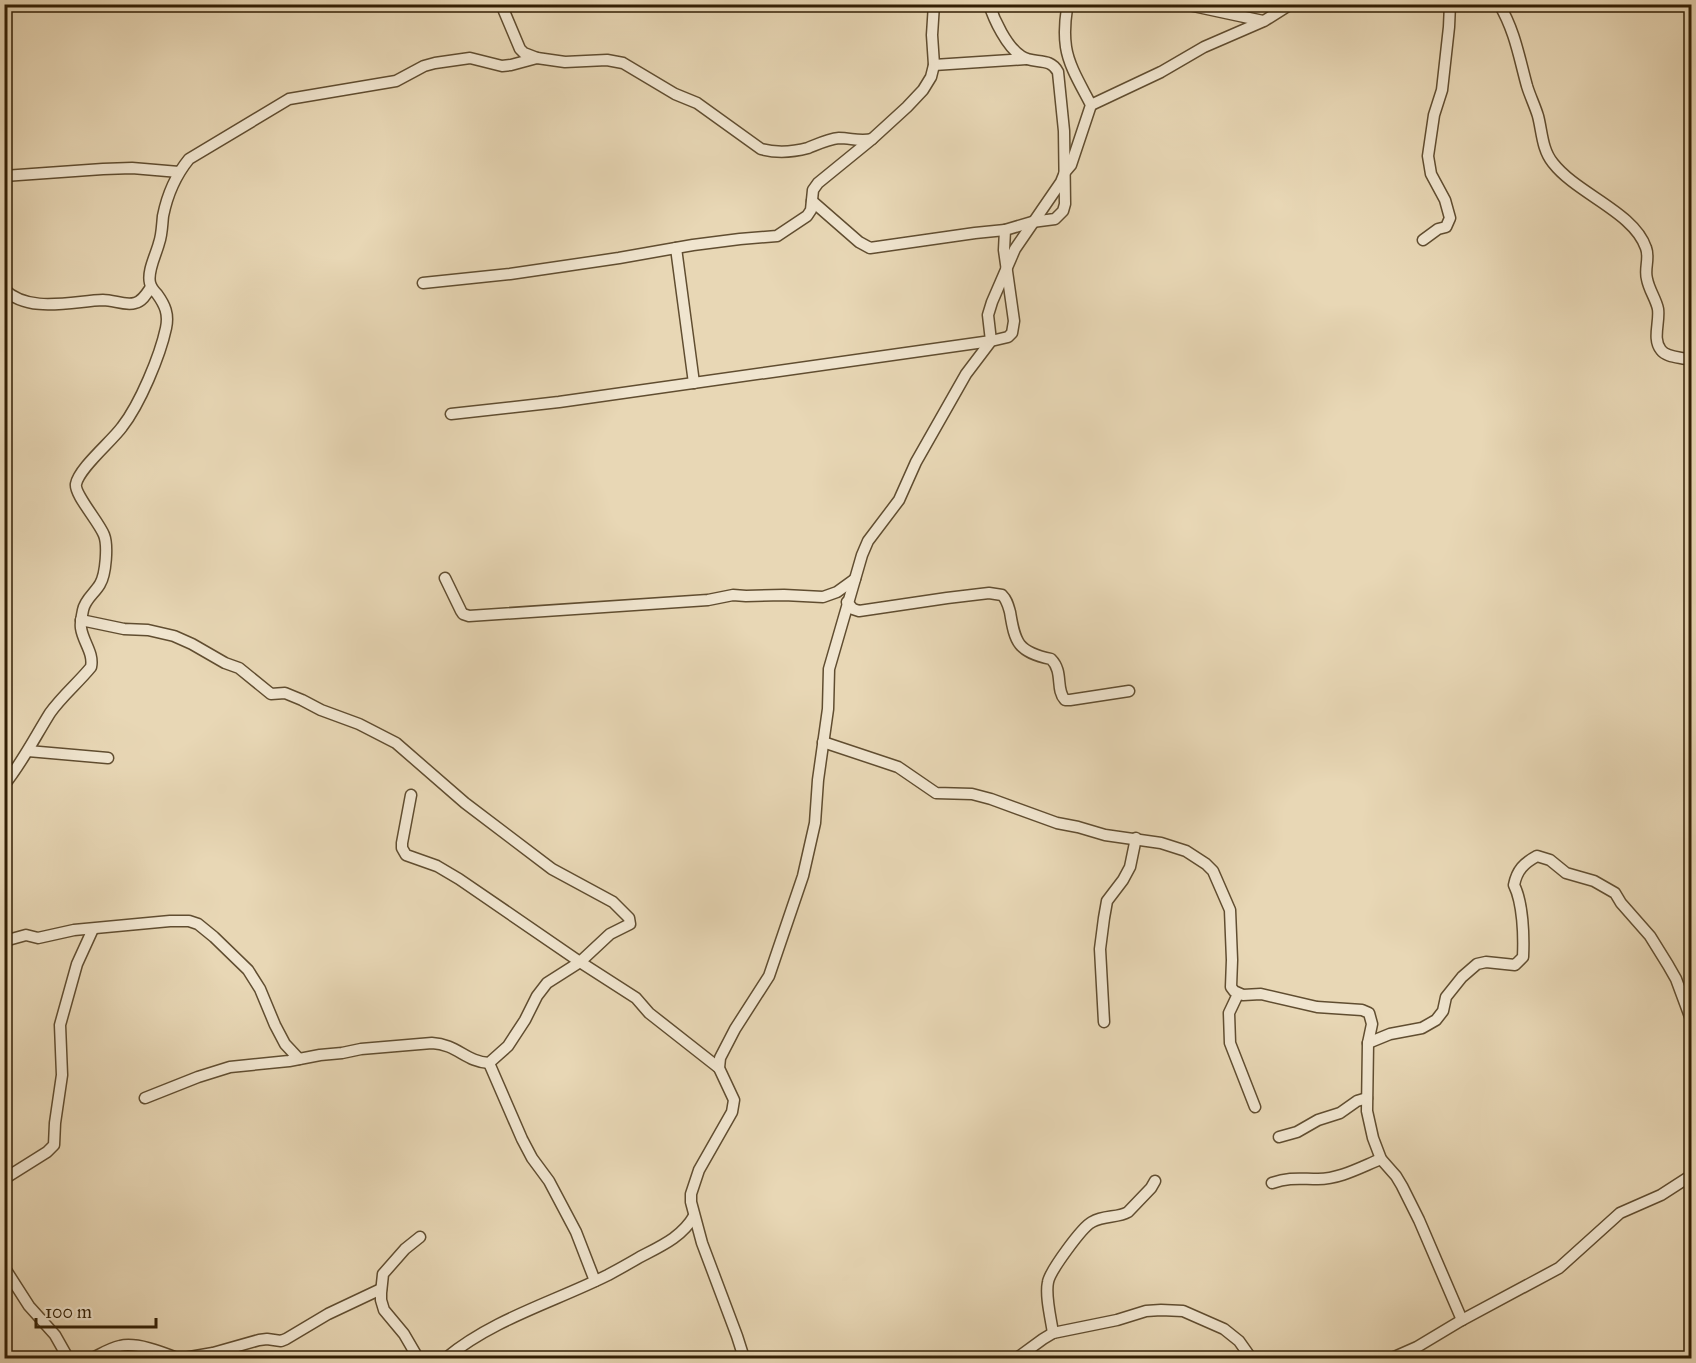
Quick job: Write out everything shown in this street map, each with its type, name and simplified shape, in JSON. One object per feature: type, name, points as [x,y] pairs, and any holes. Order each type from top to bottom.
[{"type":"street","points":[[501,4],[520,49],[524,53],[537,58],[565,62],[607,60],[623,63],[675,94],[697,103],[761,149],[800,150],[824,141],[841,138],[856,141],[872,139]]},
{"type":"street","points":[[423,283],[510,274],[740,238],[777,236],[807,216],[811,210],[815,186],[872,139],[917,97],[931,77],[934,65],[932,35],[934,4]]},
{"type":"street","points":[[989,4],[992,14],[1010,44],[1026,59]]},
{"type":"street","points":[[719,1068],[720,1058],[727,1045],[769,976],[803,876],[815,823],[818,780],[828,709],[829,669],[868,541],[899,500],[916,462],[966,374],[991,341],[988,315],[1015,249],[1071,165],[1091,105],[1072,67],[1066,48],[1067,8],[1074,4]]},
{"type":"street","points":[[1184,4],[1264,21]]},
{"type":"street","points":[[1091,105],[1161,72],[1204,47],[1264,21],[1290,4]]},
{"type":"street","points":[[1423,240],[1446,226],[1450,218],[1445,200],[1431,174],[1428,156],[1434,115],[1443,81],[1450,4]]},
{"type":"street","points":[[1499,4],[1515,39],[1548,156],[1569,180],[1626,220],[1636,230],[1648,254],[1646,278],[1658,308],[1658,346],[1670,356],[1686,359]]},
{"type":"street","points":[[4,785],[51,712],[91,667],[91,656],[81,628],[81,620],[83,606],[101,583],[105,567],[106,542],[95,517],[76,491],[76,484],[84,470],[123,427],[151,374],[167,327],[168,314],[164,303],[149,281],[160,241],[164,214],[179,172],[189,159],[289,99],[396,81],[424,66],[462,58],[502,66],[537,58]]},
{"type":"street","points":[[813,201],[859,242],[870,248],[1005,230],[1032,222],[1050,221],[1063,211],[1065,204],[1064,131],[1058,72],[1055,66],[1051,63],[1026,59],[934,65]]},
{"type":"street","points":[[4,176],[132,168],[179,172]]},
{"type":"street","points":[[451,414],[559,402],[1008,337],[1013,328],[1005,230]]},
{"type":"street","points":[[676,248],[694,382]]},
{"type":"street","points":[[4,289],[16,298],[53,304],[102,300],[134,304],[142,299],[151,287]]},
{"type":"street","points":[[445,578],[461,611],[469,616],[708,600],[733,595],[823,597],[832,595],[855,579]]},
{"type":"street","points":[[848,602],[853,609],[859,611],[989,593],[1002,595],[1008,605],[1014,636],[1018,643],[1030,653],[1053,661],[1057,666],[1060,692],[1065,700],[1129,691]]},
{"type":"street","points":[[81,620],[174,636],[239,668],[271,694],[285,693],[359,724],[396,743],[465,803],[552,869],[613,903],[629,918],[630,924],[610,934],[580,962],[547,983],[507,1046],[489,1063],[479,1063],[444,1043],[432,1042],[361,1049],[230,1067],[145,1098]]},
{"type":"street","points":[[823,742],[898,767],[936,794],[972,794],[1057,823],[1105,835],[1161,843],[1186,851],[1206,864],[1213,871],[1230,910],[1231,987],[1238,994],[1261,994],[1317,1007],[1362,1010],[1369,1013],[1371,1019],[1367,1098],[1370,1126],[1381,1159],[1402,1186],[1462,1320]]},
{"type":"street","points":[[28,751],[108,758]]},
{"type":"street","points":[[411,795],[402,843],[406,855],[437,867],[459,879],[636,998],[649,1013],[719,1068],[732,1095],[734,1106],[730,1117],[706,1156],[691,1194],[694,1216],[702,1243],[738,1336],[744,1359]]},
{"type":"street","points":[[1104,1022],[1100,949],[1104,918],[1107,901],[1130,867],[1136,838]]},
{"type":"street","points":[[1368,1043],[1390,1034],[1422,1028],[1436,1020],[1443,1011],[1446,997],[1477,964],[1486,962],[1515,965],[1523,957],[1523,927],[1518,893],[1514,885],[1517,873],[1526,862],[1537,856],[1550,860],[1566,873],[1594,881],[1615,893],[1650,936],[1668,965],[1676,979],[1692,1022]]},
{"type":"street","points":[[8,940],[26,935],[38,938],[74,930],[189,921],[205,929],[248,970],[260,988],[285,1044],[299,1059]]},
{"type":"street","points":[[4,1179],[54,1145],[55,1123],[63,1075],[60,1025],[77,964],[93,929]]},
{"type":"street","points":[[1238,994],[1229,1013],[1230,1042],[1255,1107]]},
{"type":"street","points":[[489,1063],[532,1158],[549,1181],[576,1232],[595,1281]]},
{"type":"street","points":[[1279,1137],[1297,1132],[1318,1120],[1340,1113],[1357,1101],[1367,1098]]},
{"type":"street","points":[[1272,1183],[1285,1179],[1318,1179],[1346,1174],[1381,1159]]},
{"type":"street","points":[[1392,1359],[1559,1268],[1620,1213],[1661,1195],[1692,1175]]},
{"type":"street","points":[[1053,1333],[1047,1292],[1052,1272],[1089,1224],[1110,1215],[1125,1214],[1155,1181]]},
{"type":"street","points":[[446,1359],[459,1348],[512,1317],[595,1281],[674,1239],[686,1228],[694,1216]]},
{"type":"street","points":[[418,1359],[404,1334],[382,1305],[381,1289],[383,1274],[387,1268],[420,1237]]},
{"type":"street","points":[[4,1267],[29,1306],[55,1335],[68,1359]]},
{"type":"street","points":[[184,1359],[259,1340],[281,1341],[328,1314],[381,1289]]},
{"type":"street","points":[[1017,1359],[1032,1354],[1042,1339],[1053,1333],[1117,1320],[1146,1311],[1183,1311],[1224,1329],[1239,1341],[1251,1359]]},
{"type":"street","points":[[93,1359],[123,1345],[156,1350],[177,1359]]}]
